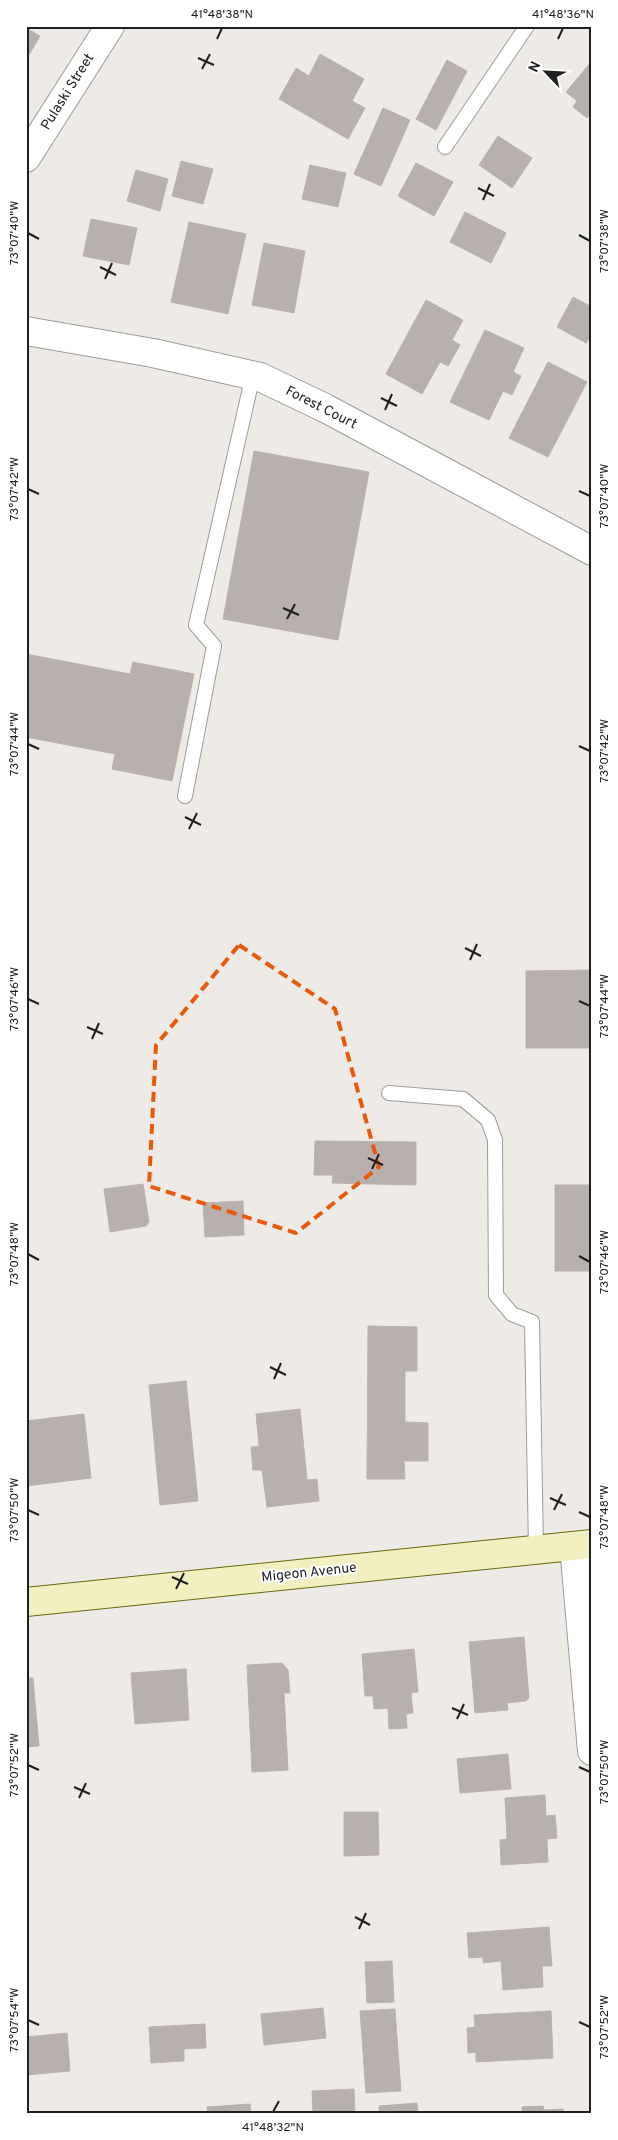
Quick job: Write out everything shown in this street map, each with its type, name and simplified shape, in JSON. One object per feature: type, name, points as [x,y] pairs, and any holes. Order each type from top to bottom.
[{"type":"main road","name":"Migeon Avenue","points":[[26,1602],[583,1545]]},
{"type":"street","name":"Pulaski Street","points":[[26,158],[110,26]]},
{"type":"street","name":"Forest Court","points":[[26,331],[153,354],[260,377],[325,408],[592,551]]},
{"type":"street","points":[[583,1545],[592,1750]]},
{"type":"lane","points":[[445,147],[527,26]]},
{"type":"lane","points":[[185,796],[214,646],[196,625],[253,375]]},
{"type":"lane","points":[[389,1093],[463,1099],[488,1120],[494,1140],[496,1295],[512,1314],[532,1322],[536,1550]]},
{"type":"highlighted area","points":[[239,945],[335,1009],[379,1167],[296,1233],[149,1186],[156,1045]]},
{"type":"building","points":[[26,28],[40,36],[26,60]]},
{"type":"building","points":[[320,54],[364,79],[352,101],[365,108],[348,139],[279,99],[296,68],[309,76]]},
{"type":"building","points":[[447,60],[467,71],[436,130],[416,119]]},
{"type":"building","points":[[592,61],[592,113],[587,118],[573,107],[577,101],[566,92]]},
{"type":"building","points":[[383,108],[410,120],[381,186],[354,174]]},
{"type":"building","points":[[498,136],[532,158],[512,188],[479,165]]},
{"type":"building","points":[[181,161],[213,169],[203,204],[172,196]]},
{"type":"building","points":[[416,163],[453,182],[434,216],[398,196]]},
{"type":"building","points":[[310,165],[346,173],[338,207],[302,199]]},
{"type":"building","points":[[136,170],[168,179],[160,211],[127,201]]},
{"type":"building","points":[[465,212],[506,233],[491,263],[450,242]]},
{"type":"building","points":[[91,219],[137,228],[129,265],[83,256]]},
{"type":"building","points":[[189,222],[246,234],[228,314],[171,302]]},
{"type":"building","points":[[264,243],[305,251],[294,313],[252,305]]},
{"type":"building","points":[[573,297],[592,307],[592,334],[586,343],[557,327]]},
{"type":"building","points":[[426,300],[463,320],[452,340],[460,345],[448,366],[440,362],[422,394],[386,374]]},
{"type":"building","points":[[485,330],[524,348],[513,372],[521,376],[512,395],[503,391],[489,420],[450,402]]},
{"type":"building","points":[[548,362],[587,382],[548,457],[509,438]]},
{"type":"building","points":[[254,451],[369,472],[338,640],[223,619]]},
{"type":"building","points":[[26,654],[130,674],[133,662],[194,674],[172,781],[112,769],[115,754],[26,737]]},
{"type":"building","points":[[592,970],[592,1048],[526,1048],[526,971]]},
{"type":"building","points":[[315,1141],[416,1142],[416,1185],[332,1183],[333,1175],[314,1175]]},
{"type":"building","points":[[143,1184],[149,1222],[146,1226],[110,1232],[104,1189]]},
{"type":"building","points":[[555,1185],[592,1185],[592,1271],[555,1271]]},
{"type":"building","points":[[243,1201],[244,1235],[205,1237],[203,1203]]},
{"type":"building","points":[[368,1326],[417,1327],[417,1371],[405,1371],[405,1422],[428,1423],[428,1461],[404,1461],[405,1479],[367,1479]]},
{"type":"building","points":[[186,1381],[198,1501],[160,1505],[149,1385]]},
{"type":"building","points":[[300,1409],[307,1480],[317,1479],[319,1501],[267,1507],[262,1470],[253,1470],[251,1447],[259,1446],[256,1414]]},
{"type":"building","points":[[84,1414],[91,1478],[26,1486],[26,1421]]},
{"type":"building","points":[[524,1637],[529,1698],[526,1701],[507,1703],[508,1710],[475,1713],[469,1642]]},
{"type":"building","points":[[414,1649],[418,1692],[411,1693],[413,1713],[406,1714],[407,1728],[389,1729],[388,1708],[374,1709],[373,1696],[365,1696],[362,1654]]},
{"type":"building","points":[[282,1663],[288,1670],[290,1693],[284,1693],[288,1770],[252,1772],[247,1665]]},
{"type":"building","points":[[186,1669],[189,1720],[135,1724],[131,1673]]},
{"type":"building","points":[[26,1678],[33,1678],[39,1746],[26,1747]]},
{"type":"building","points":[[508,1754],[511,1789],[460,1793],[457,1759]]},
{"type":"building","points":[[545,1795],[546,1816],[555,1815],[557,1838],[547,1839],[548,1862],[501,1865],[500,1840],[507,1839],[505,1798]]},
{"type":"building","points":[[344,1812],[378,1812],[379,1855],[344,1856]]},
{"type":"building","points":[[549,1927],[552,1966],[542,1966],[543,1987],[503,1990],[501,1961],[483,1963],[483,1957],[469,1958],[467,1933]]},
{"type":"building","points":[[392,1961],[394,2002],[367,2003],[365,1962]]},
{"type":"building","points":[[323,2008],[326,2038],[264,2045],[261,2014]]},
{"type":"building","points":[[395,2009],[401,2091],[366,2093],[360,2011]]},
{"type":"building","points":[[551,2011],[553,2058],[476,2062],[476,2052],[468,2053],[467,2028],[475,2027],[474,2015]]},
{"type":"building","points":[[205,2024],[206,2048],[184,2049],[184,2061],[151,2063],[149,2027]]},
{"type":"building","points":[[67,2033],[70,2071],[26,2075],[26,2037]]},
{"type":"building","points":[[354,2089],[355,2114],[313,2114],[312,2091]]},
{"type":"building","points":[[417,2103],[418,2114],[379,2114],[379,2106]]},
{"type":"building","points":[[250,2104],[251,2114],[208,2114],[207,2107]]},
{"type":"building","points":[[543,2106],[544,2110],[563,2109],[564,2114],[507,2114],[522,2112],[522,2107]]}]
